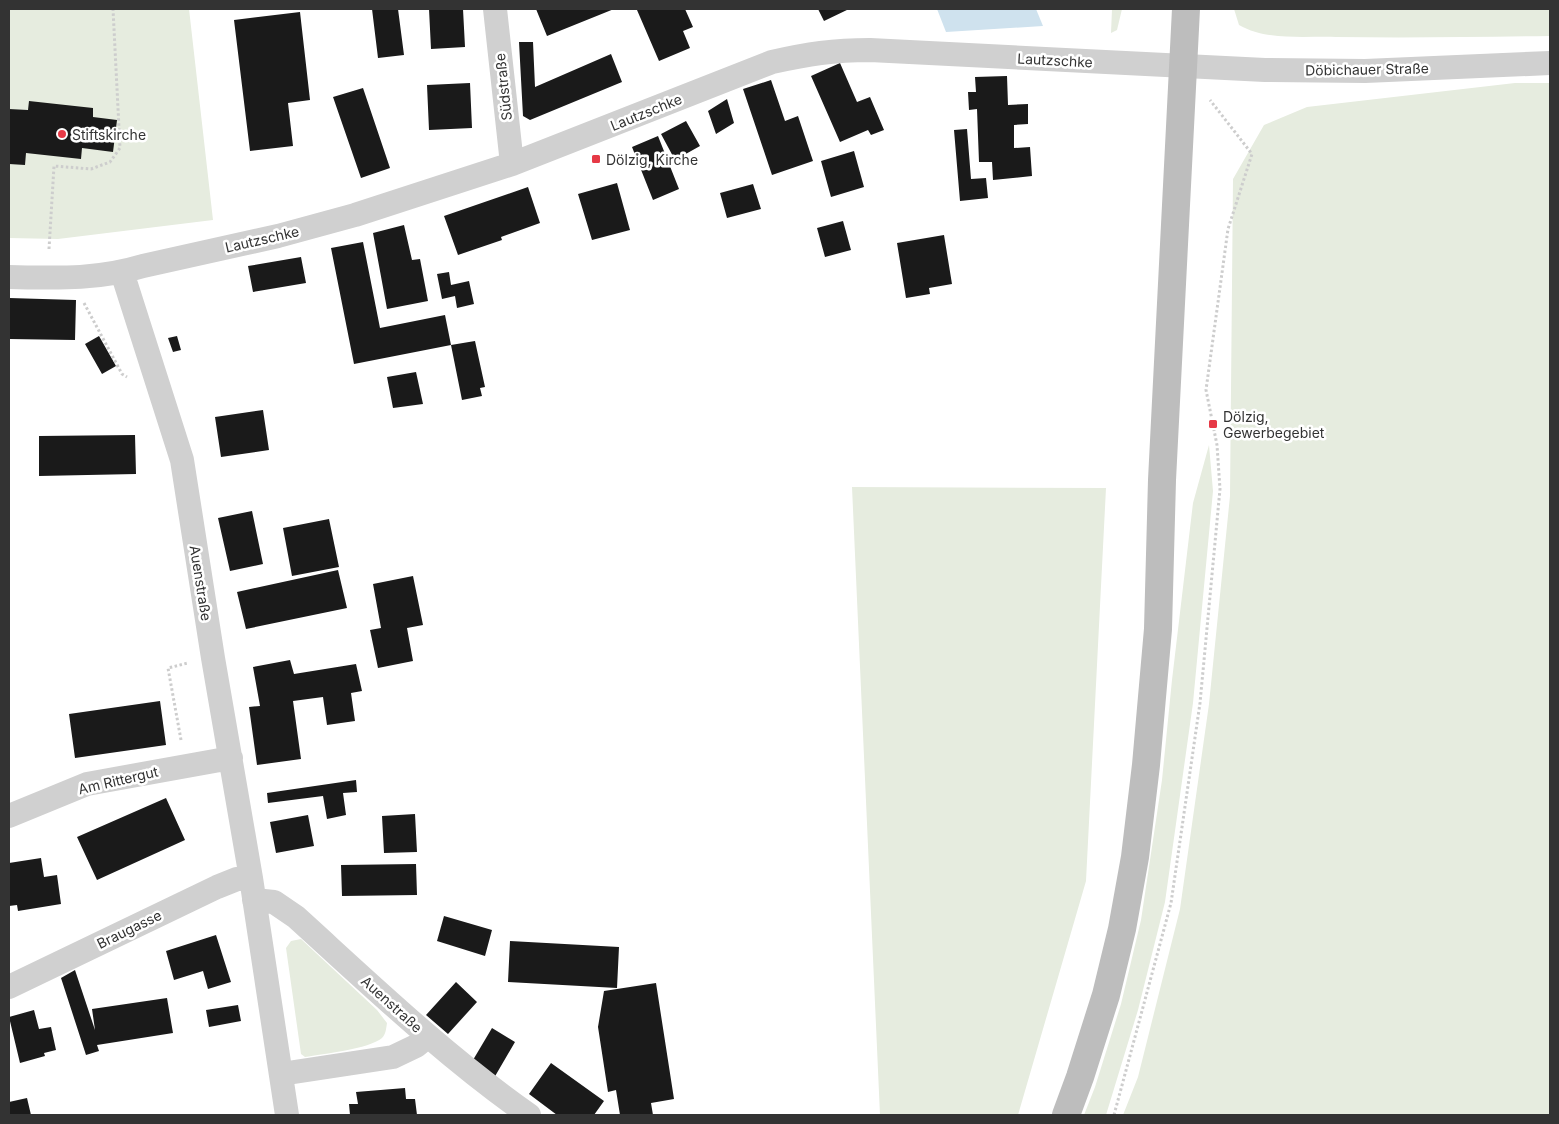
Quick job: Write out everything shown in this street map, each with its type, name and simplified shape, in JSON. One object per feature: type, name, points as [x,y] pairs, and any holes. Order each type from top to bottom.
[{"type":"street","name":"Südstraße","points":[[495,9],[512,164]]},
{"type":"street","points":[[1066,1115],[1106,995],[1122,929],[1135,858],[1146,765],[1158,629],[1163,471],[1186,9]]},
{"type":"street","name":"Lautzschke","points":[[9,277],[78,278],[122,272],[278,236],[355,215],[512,164],[772,62],[809,53],[838,50],[870,50],[1183,66]]},
{"type":"street","name":"Döbichauer Straße","points":[[1183,66],[1265,70],[1365,71],[1550,63]]},
{"type":"street","name":"Auenstraße","points":[[122,272],[182,460],[287,1115]]},
{"type":"street","name":"Am Rittergut","points":[[9,816],[87,784],[231,758]]},
{"type":"street","name":"Braugasse","points":[[9,987],[217,887],[237,879],[252,889]]},
{"type":"street","name":"Auenstraße","points":[[252,889],[296,917],[427,1037],[491,1088],[529,1115]]},
{"type":"street","points":[[281,1074],[393,1057],[416,1046],[427,1037]]},
{"type":"path","points":[[49,249],[54,166],[91,169],[110,162],[120,148],[113,9]]},
{"type":"path","points":[[1114,1115],[1171,903],[1200,703],[1220,489],[1217,445],[1206,390],[1228,229],[1252,154],[1183,66]]},
{"type":"path","points":[[78,278],[85,306],[122,374],[163,401]]},
{"type":"path","points":[[185,765],[168,668],[213,658]]},
{"type":"shaded area","points":[[9,9],[189,9],[213,220],[58,239],[9,238]]},
{"type":"shaded area","points":[[1112,9],[1122,9],[1117,30],[1111,33]]},
{"type":"shaded area","points":[[1234,9],[1550,9],[1550,36],[1274,36],[1239,25]]},
{"type":"shaded area","points":[[1515,83],[1550,83],[1550,1115],[1123,1115],[1138,1077],[1180,909],[1209,704],[1230,496],[1233,179],[1264,125],[1307,107]]},
{"type":"shaded area","points":[[1209,445],[1213,491],[1193,703],[1165,902],[1138,1010],[1106,1115],[1084,1115],[1095,1087],[1121,1004],[1141,920],[1162,780],[1193,503]]},
{"type":"shaded area","points":[[852,487],[1106,488],[1086,881],[1018,1115],[880,1115]]},
{"type":"shaded area","points":[[301,939],[377,1010],[387,1023],[382,1038],[367,1045],[345,1050],[305,1057],[301,1054],[286,948],[291,941]]},
{"type":"water","points":[[937,9],[1036,9],[1043,26],[946,32]]},
{"type":"building","points":[[372,9],[398,9],[404,55],[378,58]]},
{"type":"building","points":[[429,9],[463,9],[465,47],[431,49]]},
{"type":"building","points":[[536,9],[614,9],[547,36]]},
{"type":"building","points":[[685,9],[693,27],[683,31],[690,48],[659,61],[637,10]]},
{"type":"building","points":[[818,9],[849,9],[824,21]]},
{"type":"building","points":[[300,12],[310,100],[288,103],[293,146],[250,151],[234,20]]},
{"type":"building","points":[[519,42],[533,42],[535,87],[611,54],[622,82],[530,120],[523,116]]},
{"type":"building","points":[[840,63],[857,102],[870,97],[884,130],[871,135],[868,130],[840,142],[811,76]]},
{"type":"building","points":[[1007,76],[1008,105],[1028,104],[1028,124],[1014,125],[1014,148],[1030,147],[1032,176],[993,180],[992,162],[979,162],[977,109],[969,110],[968,92],[976,92],[975,77]]},
{"type":"building","points":[[771,80],[785,121],[798,116],[813,161],[772,175],[743,89]]},
{"type":"building","points":[[470,83],[472,128],[429,130],[427,85]]},
{"type":"building","points":[[363,88],[390,168],[361,178],[333,97]]},
{"type":"building","points":[[727,99],[734,123],[716,134],[708,111]]},
{"type":"building","name":"Stiftskirche","points":[[29,101],[93,108],[93,117],[117,120],[113,152],[82,148],[81,159],[26,153],[25,165],[9,164],[9,109],[28,110]]},
{"type":"building","points":[[686,121],[700,146],[675,160],[661,134]]},
{"type":"building","points":[[967,129],[971,179],[986,178],[988,198],[960,201],[954,130]]},
{"type":"building","points":[[658,136],[679,189],[653,200],[632,147]]},
{"type":"building","points":[[854,151],[864,187],[831,197],[821,161]]},
{"type":"building","points":[[617,183],[630,230],[592,240],[578,194]]},
{"type":"building","points":[[753,184],[761,209],[727,218],[720,193]]},
{"type":"building","points":[[528,187],[540,223],[501,237],[502,240],[458,255],[444,216]]},
{"type":"building","points":[[843,221],[851,250],[825,257],[817,228]]},
{"type":"building","points":[[404,225],[412,260],[420,259],[428,301],[387,309],[373,233]]},
{"type":"building","points":[[944,235],[952,284],[929,288],[930,294],[906,298],[897,243]]},
{"type":"building","points":[[363,242],[380,328],[445,315],[451,345],[354,364],[331,248]]},
{"type":"building","points":[[301,257],[306,283],[253,292],[248,266]]},
{"type":"building","points":[[449,272],[451,285],[469,281],[474,304],[457,308],[455,296],[442,299],[437,274]]},
{"type":"building","points":[[9,298],[76,300],[75,340],[9,339]]},
{"type":"building","points":[[99,336],[116,366],[102,374],[85,344]]},
{"type":"building","points":[[177,336],[181,350],[173,352],[168,338]]},
{"type":"building","points":[[475,341],[485,387],[480,388],[482,396],[462,400],[451,345]]},
{"type":"building","points":[[416,372],[423,404],[393,408],[387,377]]},
{"type":"building","points":[[263,410],[269,450],[221,457],[215,417]]},
{"type":"building","points":[[135,435],[136,474],[39,476],[39,436]]},
{"type":"building","points":[[252,511],[263,564],[230,571],[218,518]]},
{"type":"building","points":[[329,519],[339,567],[292,576],[283,528]]},
{"type":"building","points":[[338,570],[347,608],[246,629],[237,592]]},
{"type":"building","points":[[413,576],[423,625],[407,628],[413,661],[378,668],[370,630],[381,628],[373,584]]},
{"type":"building","points":[[290,660],[294,674],[356,664],[362,691],[351,693],[355,721],[327,725],[323,697],[293,701],[301,759],[257,765],[249,707],[260,706],[253,667]]},
{"type":"building","points":[[160,701],[166,745],[75,758],[69,714]]},
{"type":"building","points":[[356,780],[357,792],[343,793],[346,815],[327,819],[323,796],[268,803],[267,793]]},
{"type":"building","points":[[166,798],[185,840],[97,880],[77,837]]},
{"type":"building","points":[[415,814],[417,852],[384,853],[382,816]]},
{"type":"building","points":[[308,815],[314,846],[276,853],[270,822]]},
{"type":"building","points":[[41,858],[44,877],[57,875],[61,904],[18,911],[17,905],[9,906],[9,863]]},
{"type":"building","points":[[416,864],[417,895],[342,896],[341,865]]},
{"type":"building","points":[[444,916],[492,930],[485,956],[437,941]]},
{"type":"building","points":[[216,935],[231,982],[208,989],[203,971],[174,980],[166,951]]},
{"type":"building","points":[[510,941],[619,947],[617,988],[508,982]]},
{"type":"building","points":[[75,970],[95,1030],[92,1009],[167,998],[173,1033],[97,1045],[99,1051],[86,1055],[61,978]]},
{"type":"building","points":[[456,982],[477,1002],[448,1034],[426,1015]]},
{"type":"building","points":[[656,983],[674,1099],[651,1103],[653,1115],[620,1115],[616,1090],[608,1092],[598,1027],[604,991]]},
{"type":"building","points":[[238,1005],[241,1021],[209,1027],[206,1010]]},
{"type":"building","points":[[34,1010],[39,1029],[51,1027],[56,1050],[44,1053],[45,1056],[20,1063],[9,1017]]},
{"type":"building","points":[[492,1028],[515,1042],[494,1078],[473,1060]]},
{"type":"building","points":[[551,1063],[604,1101],[594,1115],[557,1115],[529,1094]]},
{"type":"building","points":[[405,1088],[406,1099],[415,1099],[417,1115],[350,1115],[349,1104],[358,1104],[356,1092]]},
{"type":"building","points":[[27,1098],[31,1115],[10,1115],[9,1102]]},
{"type":"place","name":"Stiftskirche","points":[[62,134]]},
{"type":"place","name":"Dölzig, Kirche","points":[[596,159]]},
{"type":"place","name":"Dölzig, Gewerbegebiet","points":[[1213,424]]}]
